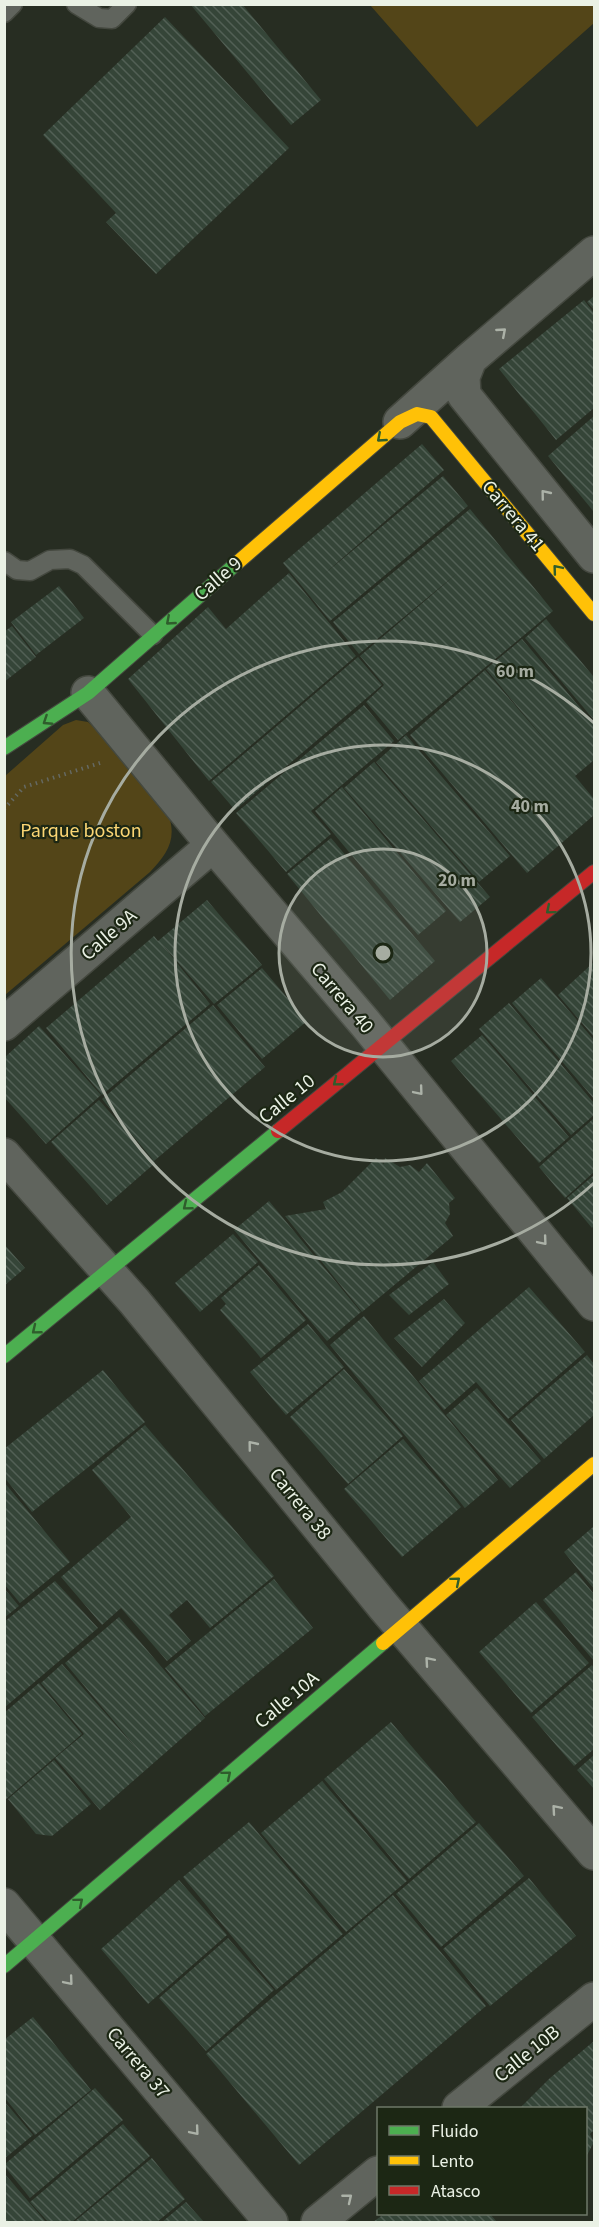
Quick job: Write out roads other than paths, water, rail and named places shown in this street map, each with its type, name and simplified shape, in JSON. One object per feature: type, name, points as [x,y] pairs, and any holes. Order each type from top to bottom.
[{"type":"main road","name":"Carrera 41","points":[[416,419],[594,614]]},
{"type":"main road","name":"Calle 9","points":[[4,748],[88,693],[153,635],[416,419]]},
{"type":"main road","name":"Calle 10","points":[[4,1356],[594,872]]},
{"type":"main road","name":"Calle 10A","points":[[4,1966],[594,1464]]},
{"type":"street","points":[[416,419],[470,359],[594,253]]},
{"type":"street","name":"Carrera 41","points":[[470,359],[463,377],[464,395],[594,556]]},
{"type":"street","name":"Carrera 40","points":[[88,693],[382,1045],[594,1304]]},
{"type":"street","name":"Calle 9A","points":[[4,1024],[213,845]]},
{"type":"street","name":"Carrera 38","points":[[4,1155],[142,1310],[401,1628],[594,1853]]},
{"type":"street","name":"Carrera 37","points":[[4,1905],[271,2223]]},
{"type":"street","name":"Calle 10B","points":[[461,2107],[594,1999]]},
{"type":"street","points":[[318,2223],[377,2174]]},
{"type":"lane","points":[[4,13],[13,4]]},
{"type":"lane","points":[[76,4],[99,18],[112,19],[127,4]]},
{"type":"lane","points":[[4,561],[17,570],[30,571],[50,560],[70,559],[82,564],[153,635]]},
{"type":"park label","name":"Parque boston","points":[[81,831]]}]
